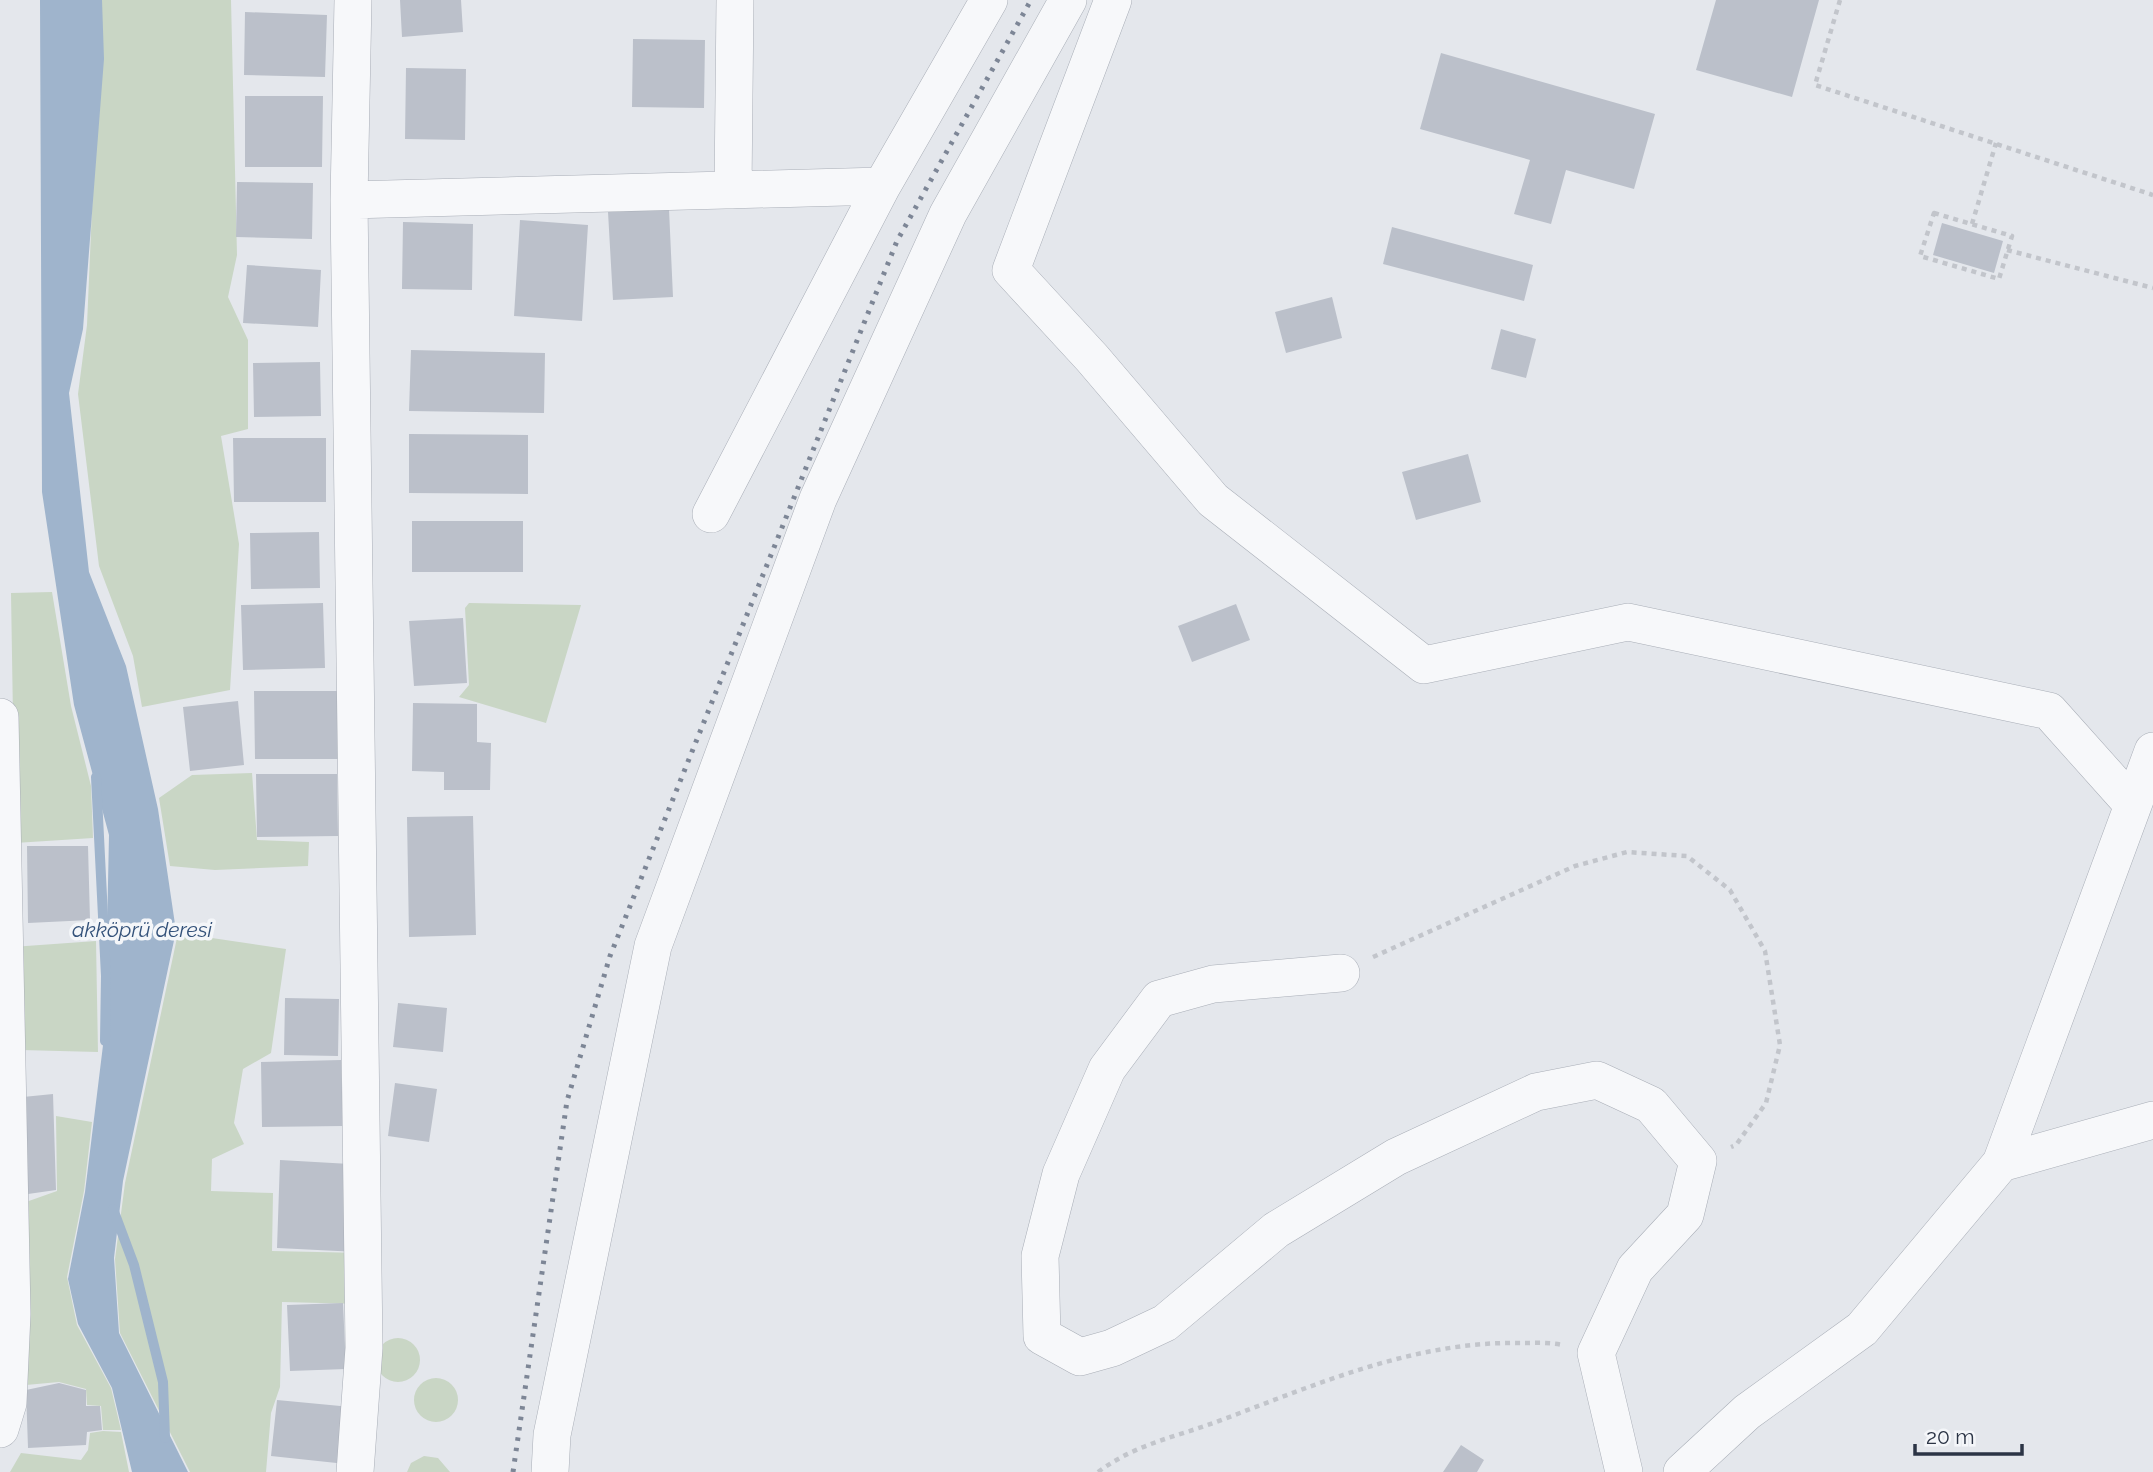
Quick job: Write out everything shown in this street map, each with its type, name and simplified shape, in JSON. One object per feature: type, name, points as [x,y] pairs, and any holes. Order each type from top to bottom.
[{"type":"street","points":[[353,0],[349,200],[364,1348],[355,1472]]},
{"type":"street","points":[[733,190],[735,0]]},
{"type":"street","points":[[711,514],[882,186],[989,0]]},
{"type":"street","points":[[550,1472],[552,1435],[653,946],[818,499],[948,214],[1069,0]]},
{"type":"street","points":[[1113,0],[1011,270],[1223,508],[1424,665],[1628,622],[2049,711],[2133,805]]},
{"type":"street","points":[[349,200],[882,186]]},
{"type":"street","points":[[0,717],[12,1314],[8,1403],[0,1429]]},
{"type":"street","points":[[1682,1472],[1746,1412],[1862,1329],[2001,1163],[2153,751]]},
{"type":"street","points":[[1340,974],[1213,985],[1159,999],[1107,1069],[1061,1174],[1040,1256],[1042,1336],[1080,1357],[1112,1348],[1165,1323],[1276,1230],[1396,1157],[1536,1092],[1597,1080],[1651,1105],[1698,1161],[1685,1215],[1635,1269],[1596,1353],[1624,1472]]},
{"type":"street","points":[[2001,1163],[2153,1120]]},
{"type":"path","points":[[1840,0],[1815,85],[2153,195]]},
{"type":"path","points":[[1972,224],[1996,144]]},
{"type":"path","points":[[1934,213],[2012,236],[2007,250],[1999,279],[1920,256],[1934,213]]},
{"type":"path","points":[[2007,250],[2153,288]]},
{"type":"path","points":[[1340,974],[1395,945],[1575,866],[1627,852],[1687,856],[1730,890],[1765,951],[1780,1045],[1766,1103],[1737,1145],[1698,1161]]},
{"type":"path","points":[[1098,1472],[1125,1453],[1223,1420],[1305,1386],[1432,1349],[1502,1343],[1547,1344],[1596,1353]]},
{"type":"green space","points":[[101,0],[231,0],[237,255],[228,297],[248,340],[248,429],[221,436],[239,544],[230,690],[142,707],[133,656],[99,566],[78,394],[87,325]]},
{"type":"green space","points":[[52,592],[71,706],[91,786],[93,838],[15,843],[11,593]]},
{"type":"green space","points":[[469,603],[581,605],[546,723],[459,697],[469,685],[465,608]]},
{"type":"green space","points":[[252,773],[257,840],[309,842],[308,866],[215,870],[170,866],[159,798],[192,775]]},
{"type":"green space","points":[[178,933],[286,949],[271,1053],[243,1069],[234,1123],[244,1144],[212,1159],[211,1191],[273,1193],[272,1251],[362,1253],[361,1304],[282,1302],[280,1387],[271,1413],[266,1472],[190,1472],[120,1333],[115,1259],[125,1183]]},
{"type":"green space","points":[[96,941],[98,1052],[21,1050],[12,947]]},
{"type":"green space","points":[[56,1116],[92,1122],[84,1191],[67,1277],[77,1325],[111,1388],[121,1430],[103,1430],[101,1406],[87,1405],[86,1389],[59,1382],[26,1385],[26,1202],[57,1191]]},
{"type":"green space","points":[[398,1338],[413,1345],[420,1360],[413,1375],[398,1382],[383,1375],[376,1360],[383,1345]]},
{"type":"green space","points":[[436,1378],[445,1379],[452,1384],[457,1391],[457,1409],[452,1416],[445,1421],[436,1422],[427,1421],[420,1416],[415,1409],[414,1400],[415,1391],[420,1384],[427,1379]]},
{"type":"green space","points":[[121,1432],[129,1472],[10,1472],[21,1453],[81,1460],[88,1450],[90,1433]]},
{"type":"green space","points":[[424,1456],[438,1458],[450,1472],[407,1472],[411,1463]]},
{"type":"water","name":"akköprü deresi","points":[[40,0],[102,0],[104,59],[83,329],[69,393],[89,572],[126,666],[158,809],[176,931],[123,1181],[114,1258],[119,1333],[188,1472],[132,1472],[112,1388],[78,1324],[68,1279],[85,1192],[105,1029],[109,835],[74,705],[42,492]]},
{"type":"building","points":[[400,0],[461,0],[463,32],[402,37]]},
{"type":"building","points":[[1716,0],[1819,0],[1792,97],[1696,70]]},
{"type":"building","points":[[245,12],[327,15],[325,77],[244,75]]},
{"type":"building","points":[[633,39],[705,40],[704,108],[632,107]]},
{"type":"building","points":[[1441,53],[1655,114],[1634,189],[1566,170],[1551,224],[1514,214],[1530,160],[1420,129]]},
{"type":"building","points":[[406,68],[466,69],[465,140],[405,139]]},
{"type":"building","points":[[245,96],[323,96],[322,167],[245,167]]},
{"type":"building","points":[[237,182],[313,183],[312,239],[236,237]]},
{"type":"building","points":[[669,209],[673,297],[613,300],[608,212]]},
{"type":"building","points":[[520,220],[588,225],[582,321],[514,316]]},
{"type":"building","points":[[403,222],[473,224],[472,290],[402,289]]},
{"type":"building","points":[[1942,223],[2003,241],[1994,273],[1933,255]]},
{"type":"building","points":[[1392,227],[1533,265],[1524,301],[1383,264]]},
{"type":"building","points":[[247,265],[321,270],[318,327],[243,323]]},
{"type":"building","points":[[1332,297],[1342,338],[1286,353],[1275,312]]},
{"type":"building","points":[[1501,329],[1536,339],[1526,378],[1491,369]]},
{"type":"building","points":[[411,350],[545,353],[544,413],[409,411]]},
{"type":"building","points":[[320,362],[321,416],[254,417],[253,363]]},
{"type":"building","points":[[409,434],[528,435],[528,494],[409,493]]},
{"type":"building","points":[[233,438],[326,438],[326,502],[234,502]]},
{"type":"building","points":[[1468,454],[1481,502],[1416,520],[1402,472]]},
{"type":"building","points":[[412,521],[523,521],[523,572],[412,572]]},
{"type":"building","points":[[319,532],[320,588],[251,589],[250,533]]},
{"type":"building","points":[[323,603],[325,668],[243,670],[241,605]]},
{"type":"building","points":[[1236,604],[1250,640],[1192,662],[1178,626]]},
{"type":"building","points":[[463,618],[467,683],[414,686],[409,621]]},
{"type":"building","points":[[254,691],[341,691],[342,759],[255,759]]},
{"type":"building","points":[[238,701],[244,765],[190,771],[183,707]]},
{"type":"building","points":[[413,703],[477,704],[477,742],[491,743],[490,790],[444,790],[444,772],[412,771]]},
{"type":"building","points":[[256,774],[337,774],[338,836],[257,837]]},
{"type":"building","points":[[473,816],[476,935],[409,937],[407,817]]},
{"type":"building","points":[[27,846],[88,846],[90,920],[28,923]]},
{"type":"building","points":[[285,998],[339,999],[338,1056],[284,1055]]},
{"type":"building","points":[[398,1003],[447,1008],[443,1052],[393,1047]]},
{"type":"building","points":[[341,1060],[343,1126],[262,1127],[261,1062]]},
{"type":"building","points":[[395,1083],[437,1089],[429,1142],[388,1136]]},
{"type":"building","points":[[53,1094],[56,1190],[28,1194],[23,1097]]},
{"type":"building","points":[[280,1160],[350,1164],[358,1252],[277,1248]]},
{"type":"building","points":[[343,1303],[346,1369],[290,1371],[287,1305]]},
{"type":"building","points":[[59,1383],[86,1390],[86,1406],[100,1406],[102,1430],[87,1432],[86,1445],[28,1448],[26,1390]]},
{"type":"building","points":[[277,1400],[351,1407],[346,1464],[271,1456]]},
{"type":"building","points":[[1461,1445],[1484,1460],[1477,1472],[1443,1472]]},
{"type":"waterway","points":[[96,777],[106,976],[105,1041]]},
{"type":"waterway","points":[[113,1209],[134,1265],[163,1382],[165,1438]]},
{"type":"railway","points":[[513,1472],[567,1101],[610,956],[897,241],[1031,0]]}]
